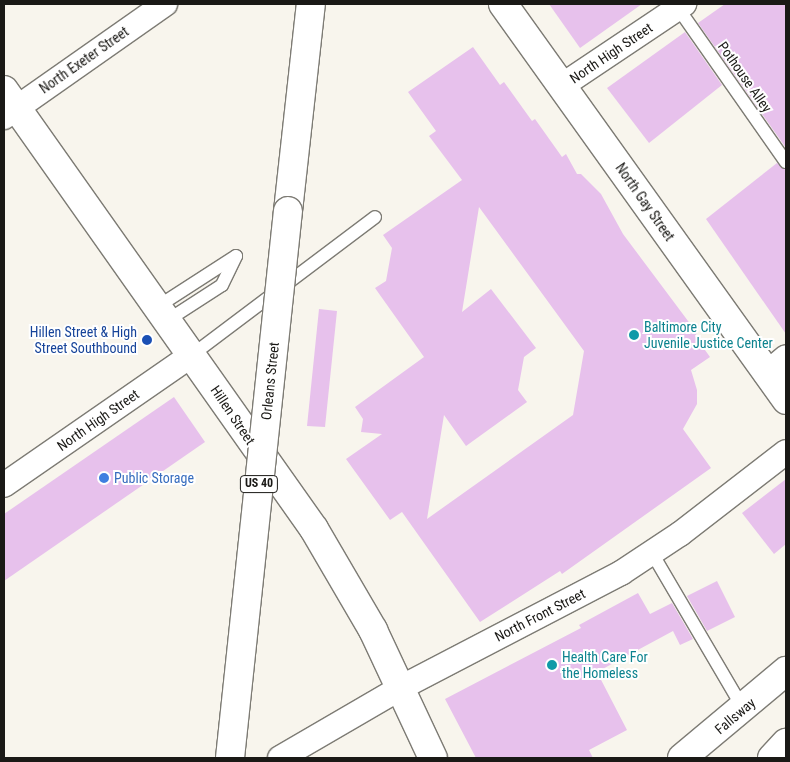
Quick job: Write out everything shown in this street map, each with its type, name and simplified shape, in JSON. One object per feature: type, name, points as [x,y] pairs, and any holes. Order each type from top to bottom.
[{"type":"main road","name":"Orleans Street","points":[[230,758],[310,4]]},
{"type":"main road","name":"North Gay Street","points":[[503,4],[563,86],[776,365],[786,400]]},
{"type":"main road","name":"Hillen Street","points":[[8,105],[192,355],[314,529],[373,630],[402,688],[433,758]]},
{"type":"main road","name":"Fallsway","points":[[682,758],[744,709],[786,671]]},
{"type":"main road","points":[[772,758],[786,743]]},
{"type":"street","name":"North Exeter Street","points":[[8,105],[165,4]]},
{"type":"street","name":"North High Street","points":[[563,86],[681,6]]},
{"type":"street","name":"North High Street","points":[[4,486],[192,355]]},
{"type":"street","name":"North Front Street","points":[[280,758],[402,688],[621,573],[652,553],[786,452]]},
{"type":"lane","name":"Pothouse Alley","points":[[681,6],[786,162]]},
{"type":"lane","points":[[192,355],[375,217]]},
{"type":"lane","points":[[236,256],[222,285],[162,314],[236,256]]},
{"type":"lane","points":[[652,553],[744,709]]},
{"type":"building","points":[[549,4],[642,4],[580,48]]},
{"type":"building","points":[[725,4],[786,4],[786,148],[698,23]]},
{"type":"building","points":[[685,32],[722,85],[649,143],[607,88]]},
{"type":"building","name":"Baltimore City Juvenile Justice Center","points":[[473,47],[500,85],[504,82],[532,121],[535,119],[562,157],[566,154],[577,174],[581,174],[601,194],[623,234],[697,333],[695,336],[710,357],[691,370],[697,390],[697,404],[683,429],[711,468],[562,574],[560,571],[480,622],[402,512],[390,520],[346,459],[382,434],[361,432],[363,419],[355,407],[424,357],[375,288],[386,281],[392,248],[383,235],[462,180],[429,136],[436,131],[408,92]],"holes":[[[479,207],[584,351],[573,415],[427,519],[444,415],[466,446],[527,402],[518,390],[524,357],[536,348],[491,289],[462,312]]]},
{"type":"building","points":[[777,163],[786,170],[786,334],[706,219]]},
{"type":"building","points":[[319,309],[337,311],[325,427],[307,426]]},
{"type":"building","name":"Public Storage","points":[[174,397],[205,442],[4,581],[4,514]]},
{"type":"building","points":[[786,479],[786,544],[774,554],[742,513]]},
{"type":"building","points":[[717,581],[735,617],[707,631],[687,596]]},
{"type":"building","name":"Health Care For the Homeless","points":[[638,593],[650,614],[672,603],[693,639],[680,645],[673,631],[597,672],[627,730],[589,750],[593,758],[476,758],[445,699],[581,628],[579,625]]},
{"type":"place","name":"Baltimore City Juvenile Justice Center","points":[[634,335]]},
{"type":"place","name":"Hillen Street & High Street Southbound","points":[[147,340]]},
{"type":"place","name":"Public Storage","points":[[104,478]]},
{"type":"place","name":"Health Care For the Homeless","points":[[552,665]]}]
